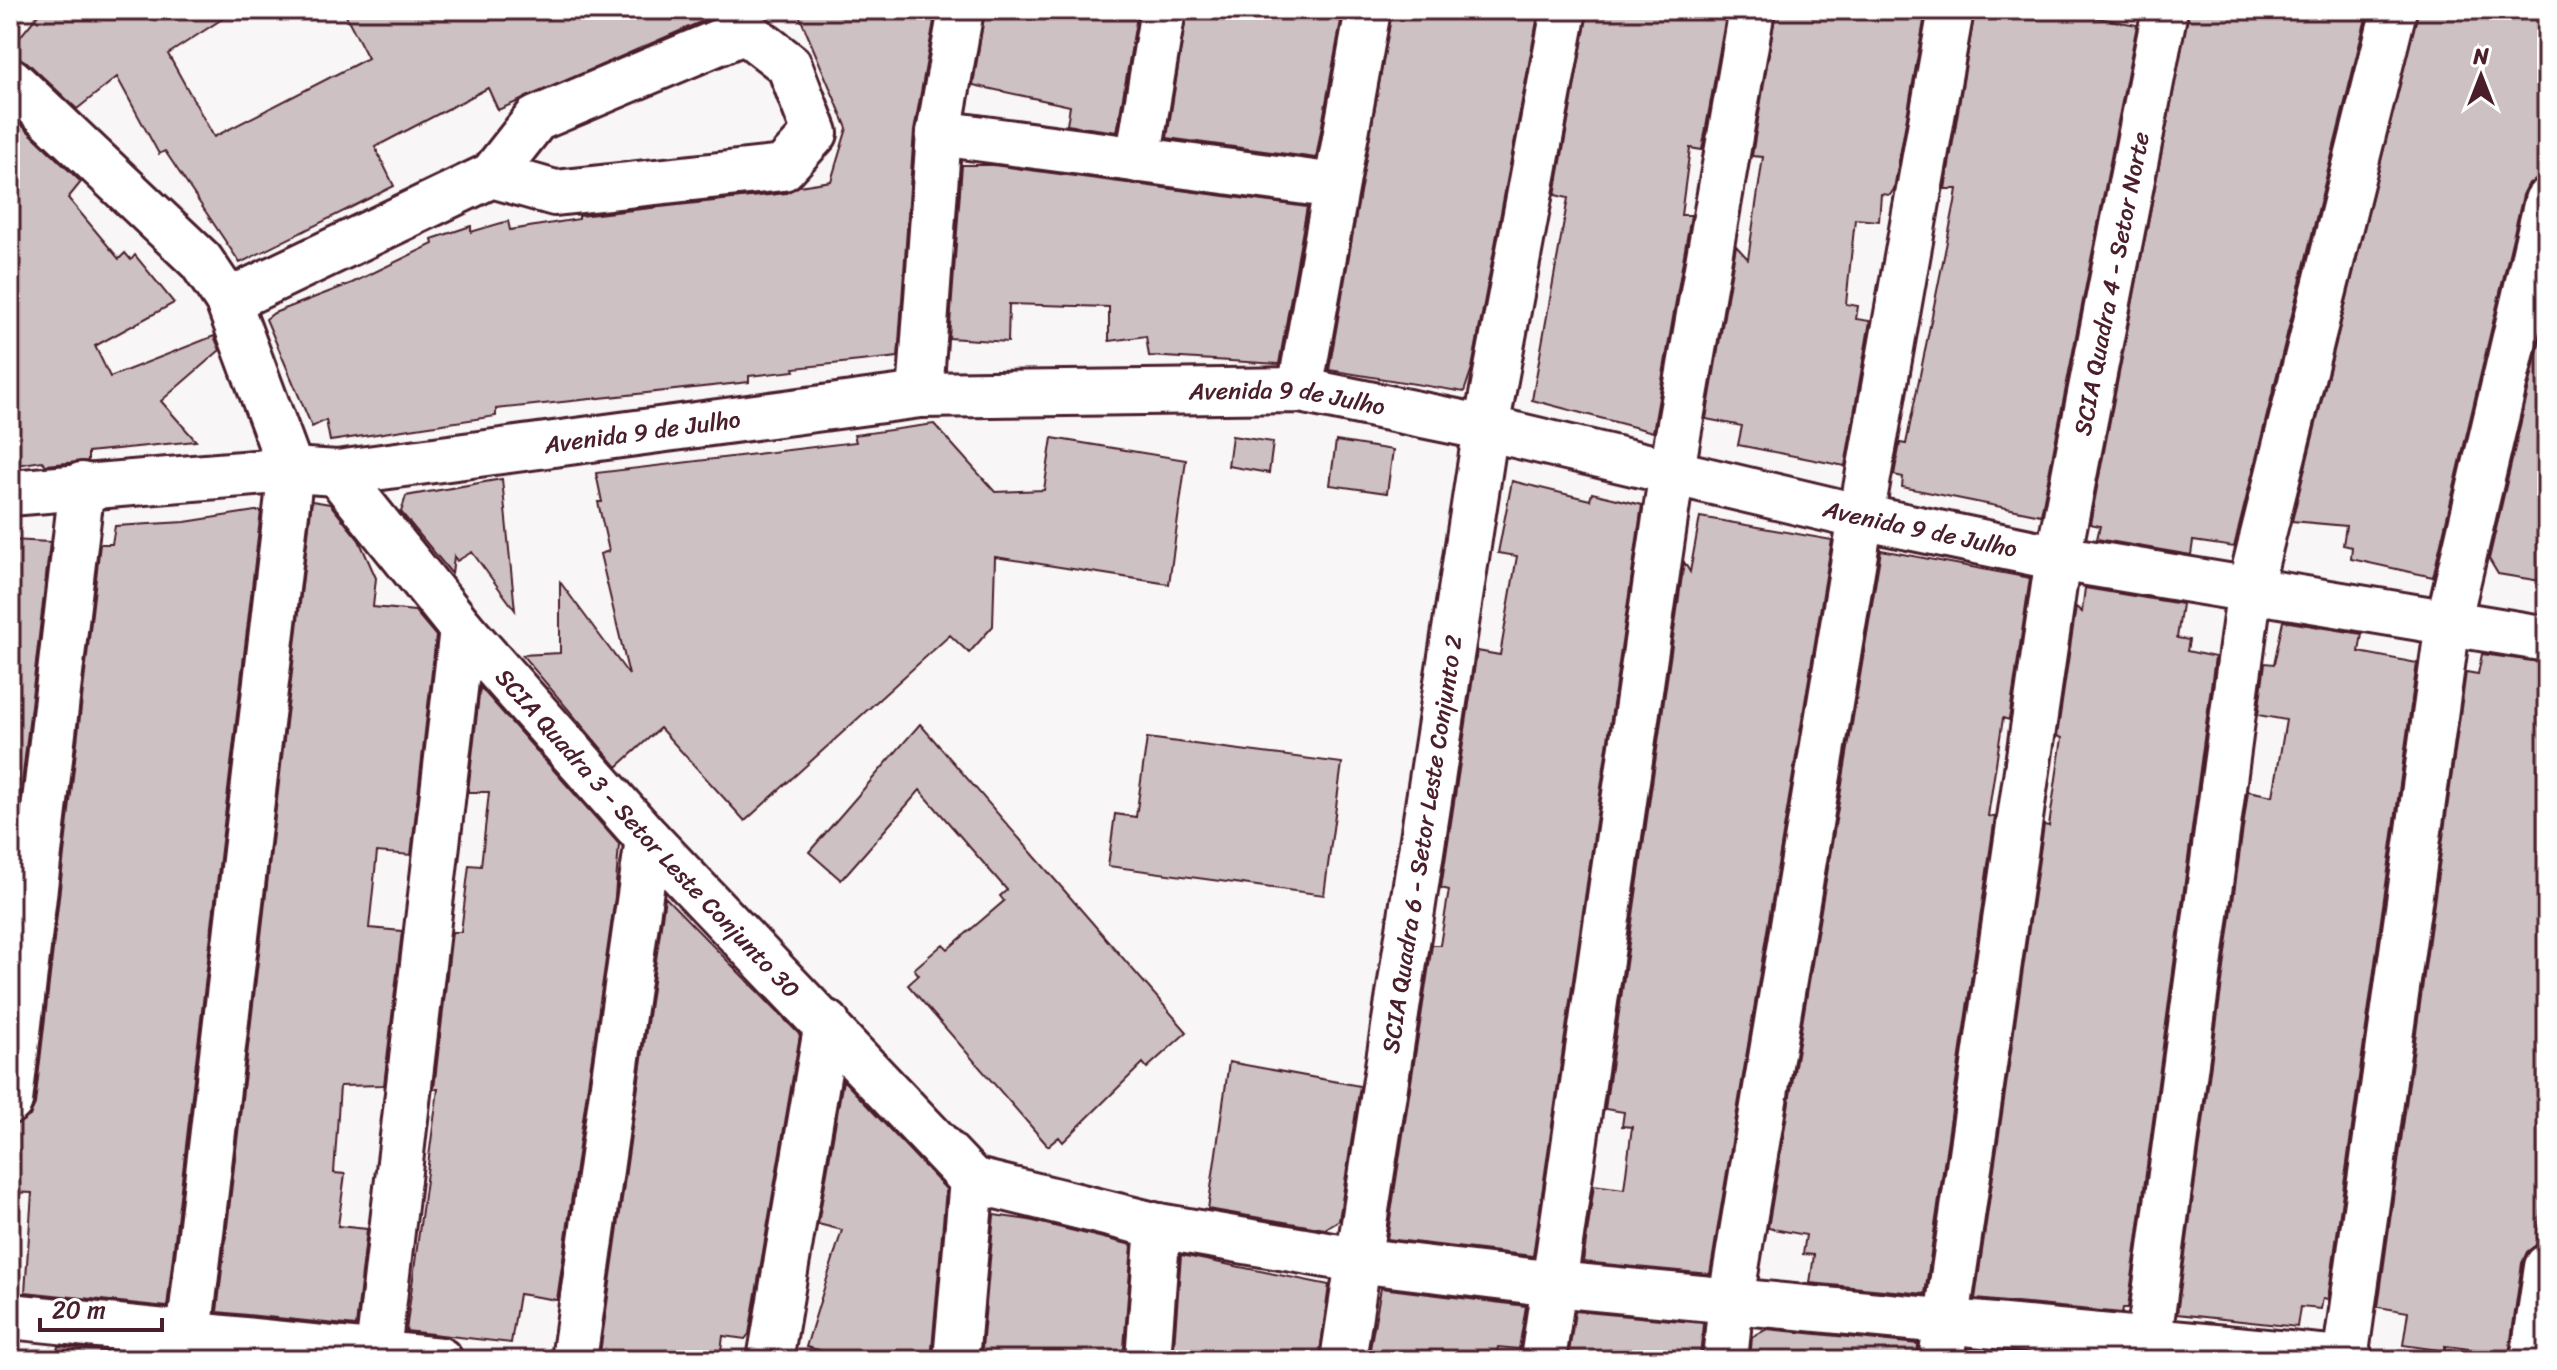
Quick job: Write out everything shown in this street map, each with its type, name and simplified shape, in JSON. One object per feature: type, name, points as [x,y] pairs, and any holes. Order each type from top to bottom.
[{"type":"street","points":[[920,395],[939,133],[961,10]]},
{"type":"street","points":[[1138,160],[1163,10]]},
{"type":"street","points":[[1300,390],[1368,10]]},
{"type":"street","name":"SCIA Quadra 6 - Setor Leste Conjunto 2","points":[[1343,1360],[1486,428],[1564,10]]},
{"type":"street","points":[[1543,1360],[1672,470],[1752,10]]},
{"type":"street","points":[[1725,1360],[1731,1299],[1861,517],[1951,10]]},
{"type":"street","name":"SCIA Quadra 4 - Setor Norte","points":[[1944,1340],[2058,558],[2165,10]]},
{"type":"street","points":[[2148,1350],[2250,587],[2394,10]]},
{"type":"street","points":[[228,301],[492,175],[536,119],[745,31],[789,65],[815,133],[783,168],[555,193],[492,175]]},
{"type":"street","points":[[10,80],[201,261],[228,301],[291,470],[187,1348]]},
{"type":"street","points":[[939,133],[1336,186]]},
{"type":"street","points":[[956,1360],[972,1180],[1158,1226],[1356,1260],[1554,1284],[1731,1299],[1944,1340],[2347,1360],[2448,623],[2547,201]]},
{"type":"street","name":"Avenida 9 de Julho","points":[[10,493],[291,470],[337,473],[920,395],[1300,390],[1486,428],[1861,517],[2058,558],[2250,587],[2547,639]]},
{"type":"street","name":"SCIA Quadra 3 - Setor Leste Conjunto 30","points":[[337,473],[462,629],[648,839],[827,1023],[972,1180]]},
{"type":"street","points":[[10,1101],[82,485]]},
{"type":"street","points":[[378,1357],[462,629]]},
{"type":"street","points":[[574,1360],[648,839]]},
{"type":"street","points":[[770,1360],[827,1023]]},
{"type":"street","points":[[1148,1360],[1158,1226]]},
{"type":"street","points":[[2533,1360],[2547,1267]]},
{"type":"street","points":[[10,1316],[187,1348],[440,1360]]},
{"type":"building","points":[[42,10],[236,10],[168,54],[214,137],[368,58],[343,10],[728,10],[498,110],[488,88],[375,147],[394,186],[240,263],[165,151],[159,154],[117,77],[77,109],[27,62],[10,56],[10,49]]},
{"type":"building","points":[[797,10],[936,10],[914,131],[898,357],[794,368],[795,371],[749,376],[749,382],[496,409],[496,416],[330,441],[326,420],[312,427],[266,319],[274,313],[352,283],[433,244],[432,239],[471,226],[471,232],[508,221],[510,230],[579,219],[579,216],[786,193],[799,186],[831,181],[847,128]]},
{"type":"building","points":[[985,10],[1138,10],[1117,132],[1067,125],[1070,106],[973,85]]},
{"type":"building","points":[[1187,10],[1343,10],[1316,158],[1167,138]]},
{"type":"building","points":[[1392,10],[1539,10],[1472,368],[1464,392],[1329,370]]},
{"type":"building","points":[[1588,10],[1727,10],[1702,150],[1690,148],[1681,215],[1691,215],[1653,432],[1532,400],[1568,198],[1555,195]]},
{"type":"building","points":[[1776,10],[1926,10],[1894,189],[1890,195],[1881,194],[1879,221],[1855,219],[1846,304],[1858,306],[1856,319],[1870,321],[1845,466],[1738,445],[1742,426],[1706,419],[1736,246],[1748,259],[1763,157],[1752,156]]},
{"type":"building","points":[[1975,10],[2075,10],[2075,14],[2137,25],[2041,515],[1902,487],[1903,477],[1894,475],[1900,443],[1906,444],[1955,202],[1957,189],[1945,189]]},
{"type":"building","points":[[2189,10],[2368,10],[2234,547],[2193,541],[2191,555],[2097,539],[2100,526],[2090,524]]},
{"type":"building","points":[[2418,10],[2547,10],[2547,83],[2537,124],[2547,125],[2547,177],[2529,183],[2523,195],[2433,577],[2351,559],[2352,547],[2343,545],[2346,526],[2292,521]]},
{"type":"building","points":[[10,114],[81,182],[68,198],[119,259],[125,253],[131,260],[135,255],[174,303],[95,346],[110,377],[214,336],[220,350],[161,401],[196,441],[88,452],[88,461],[46,465],[42,461],[10,466]]},
{"type":"building","points":[[962,165],[993,165],[1307,207],[1279,364],[1149,356],[1146,336],[1109,341],[1109,307],[1009,304],[1008,342],[949,338]]},
{"type":"building","points":[[2547,310],[2547,582],[2498,574],[2489,559]]},
{"type":"building","points":[[934,424],[995,492],[1044,490],[1052,438],[1186,460],[1169,584],[995,557],[993,626],[969,653],[950,635],[745,821],[660,728],[617,767],[522,655],[560,653],[560,582],[629,675],[600,554],[609,551],[598,502],[602,502],[596,473],[856,442],[854,435]]},
{"type":"building","points":[[1232,436],[1273,442],[1269,473],[1228,466]]},
{"type":"building","points":[[1336,441],[1393,450],[1387,493],[1330,485]]},
{"type":"building","points":[[502,479],[515,610],[472,552],[457,561],[454,556],[452,574],[401,512],[406,496]]},
{"type":"building","points":[[1512,481],[1590,500],[1592,493],[1642,505],[1533,1256],[1387,1239],[1432,945],[1440,945],[1449,890],[1441,888],[1477,651],[1500,655],[1517,556],[1498,553]]},
{"type":"building","points":[[312,501],[330,504],[359,540],[376,578],[373,607],[415,611],[436,636],[411,855],[377,852],[369,928],[402,931],[384,1085],[340,1086],[334,1173],[345,1174],[338,1226],[367,1229],[356,1326],[217,1312]]},
{"type":"building","points":[[261,511],[167,1307],[25,1292],[32,1193],[10,1192],[10,1126],[30,1116],[35,1104],[100,544],[112,544],[115,526],[185,522]]},
{"type":"building","points":[[1700,517],[1832,540],[1710,1274],[1583,1262],[1594,1185],[1624,1189],[1632,1127],[1622,1126],[1624,1112],[1605,1109],[1684,562],[1690,572]]},
{"type":"building","points":[[10,540],[50,542],[10,886]]},
{"type":"building","points":[[1881,550],[2030,578],[2009,720],[2003,718],[1988,816],[1995,817],[1925,1294],[1810,1283],[1814,1255],[1803,1254],[1806,1235],[1768,1228]]},
{"type":"building","points":[[2085,588],[2182,604],[2177,638],[2189,640],[2187,651],[2215,657],[2128,1308],[2123,1308],[2122,1313],[1975,1299],[2044,825],[2049,826],[2062,738],[2057,736],[2076,607],[2082,612]]},
{"type":"building","points":[[2283,621],[2362,634],[2359,652],[2417,663],[2328,1299],[2323,1298],[2321,1309],[2300,1307],[2297,1327],[2177,1314],[2248,791],[2273,796],[2286,720],[2258,715],[2265,663],[2274,664]]},
{"type":"building","points":[[2482,654],[2547,663],[2547,1174],[2536,1245],[2527,1252],[2522,1263],[2509,1354],[2445,1346],[2445,1351],[2403,1345],[2408,1312],[2378,1307],[2466,672],[2478,674]]},
{"type":"building","points":[[480,687],[619,844],[615,897],[557,1300],[519,1294],[511,1343],[406,1331],[438,1089],[434,1089],[452,932],[461,932],[469,865],[481,866],[489,792],[468,792]]},
{"type":"building","points":[[920,724],[1187,1032],[1147,1068],[1143,1063],[1063,1142],[1059,1137],[1048,1146],[908,985],[919,975],[914,969],[943,944],[948,949],[1004,901],[1000,896],[1007,890],[920,790],[841,880],[809,852]]},
{"type":"building","points":[[1147,738],[1342,763],[1324,895],[1108,866],[1115,814],[1136,817]]},
{"type":"building","points":[[665,897],[800,1035],[749,1334],[745,1339],[723,1336],[720,1360],[663,1360],[600,1353]]},
{"type":"building","points":[[1229,1062],[1360,1086],[1339,1220],[1325,1229],[1208,1209]]},
{"type":"building","points":[[843,1080],[946,1189],[931,1360],[816,1360],[819,1350],[806,1347],[842,1230],[818,1224]]},
{"type":"building","points":[[994,1215],[1029,1220],[1132,1245],[1123,1360],[981,1360]]},
{"type":"building","points":[[1181,1255],[1329,1285],[1319,1360],[1173,1360]]},
{"type":"building","points":[[1381,1288],[1526,1306],[1519,1349],[1498,1347],[1495,1360],[1368,1360]]},
{"type":"building","points":[[1575,1311],[1703,1323],[1700,1360],[1568,1360]]},
{"type":"building","points":[[1767,1329],[1918,1344],[1917,1360],[1750,1360],[1752,1337]]},
{"type":"building","points":[[58,1346],[161,1357],[162,1360],[56,1360]]},
{"type":"building","points":[[1968,1349],[2088,1360],[1966,1360]]}]
